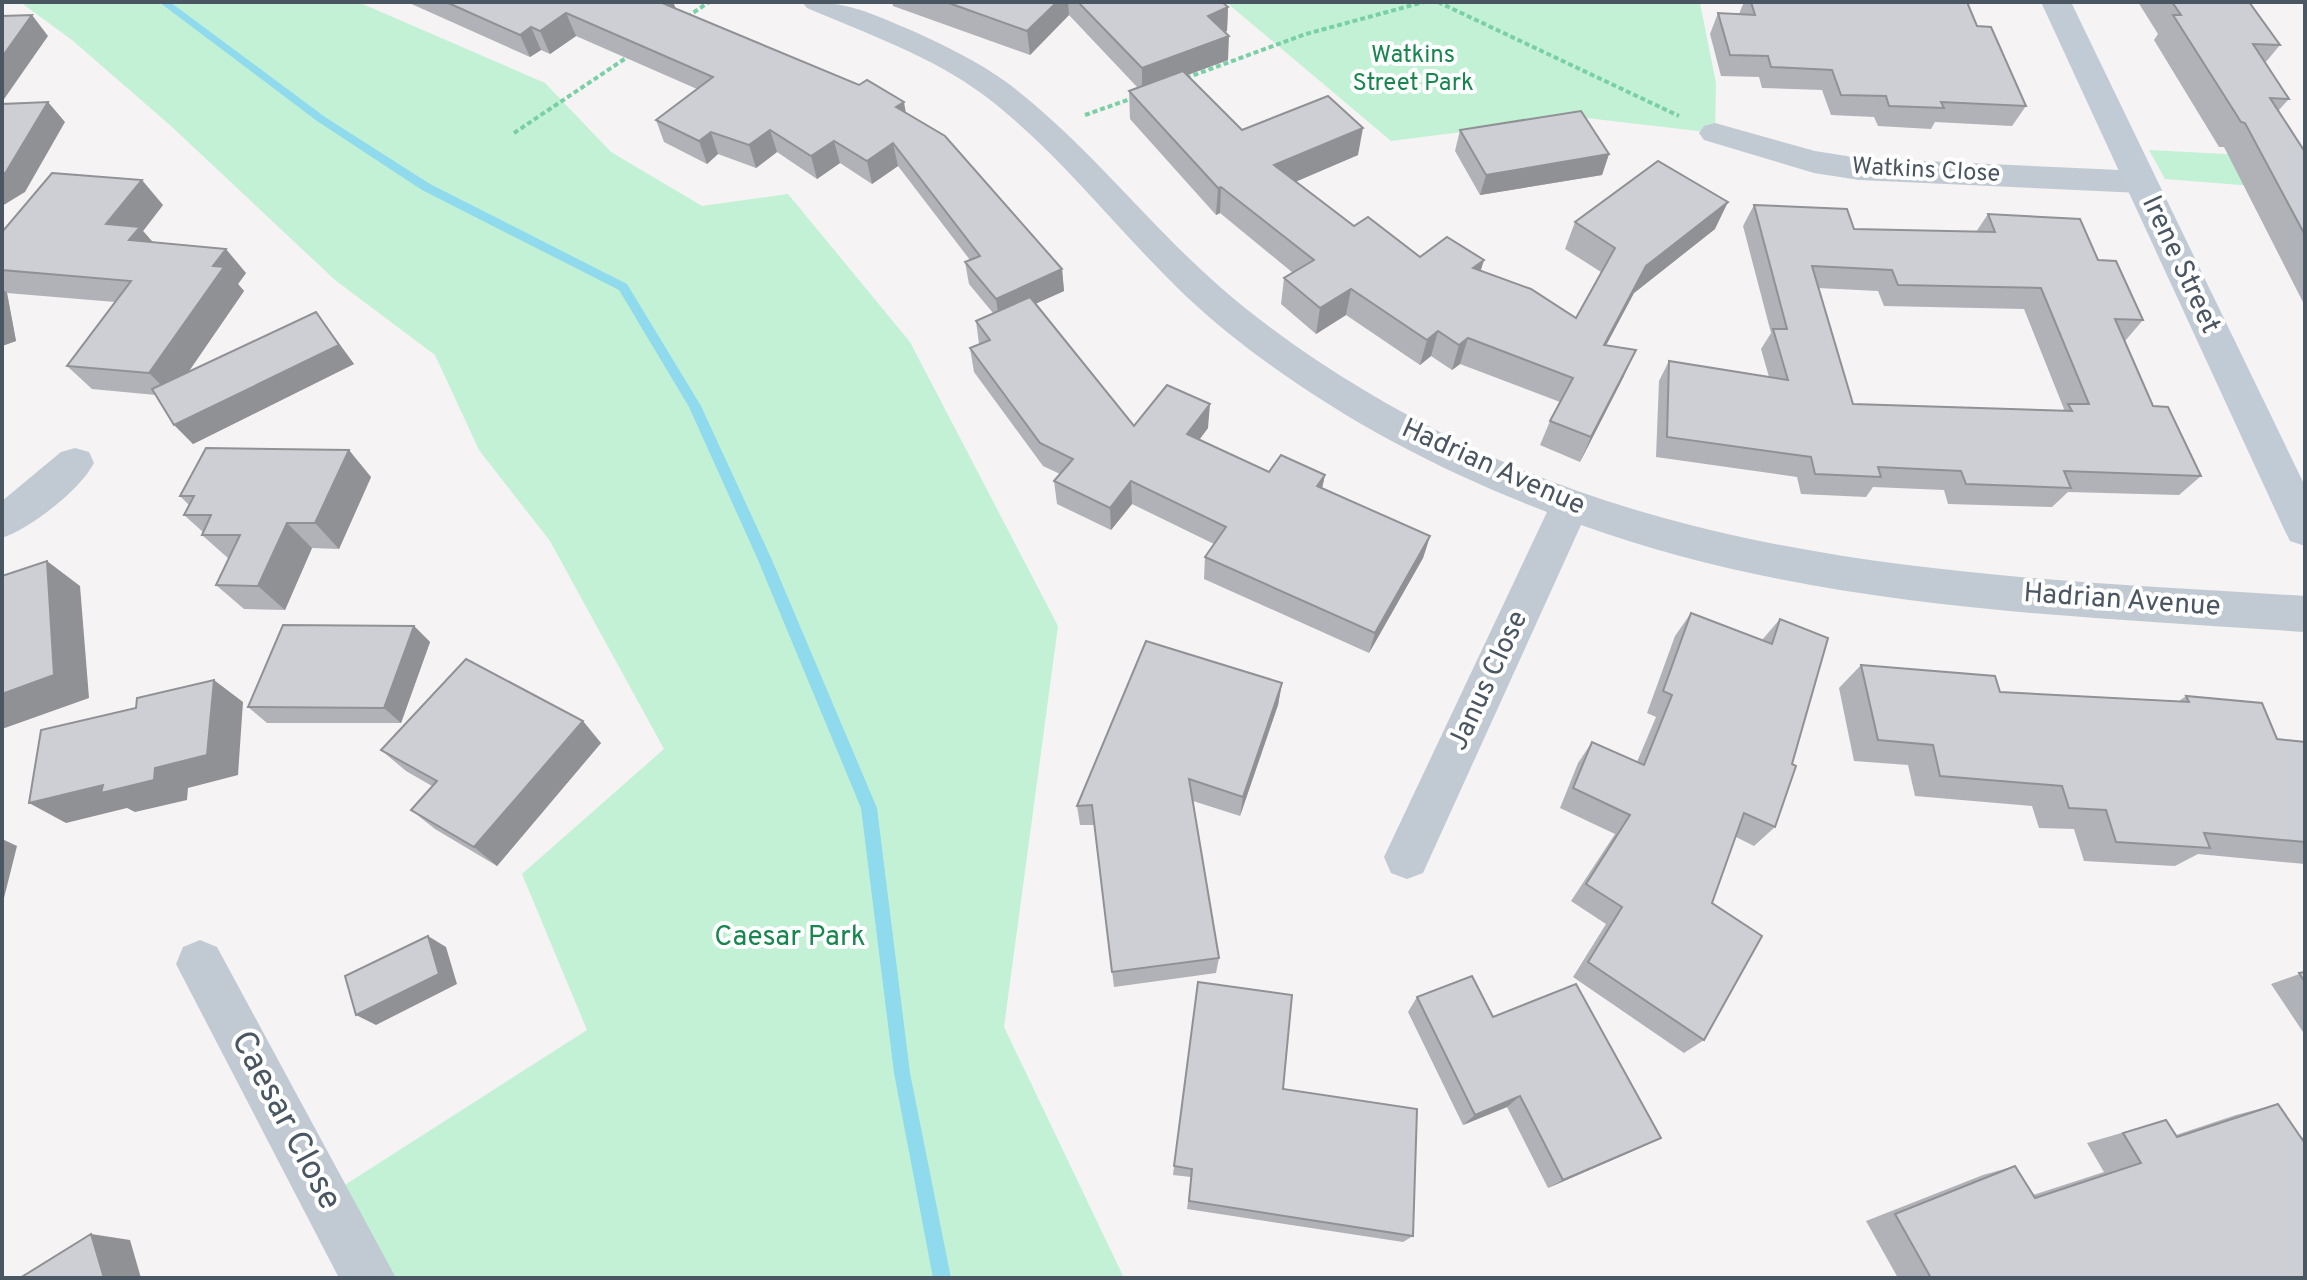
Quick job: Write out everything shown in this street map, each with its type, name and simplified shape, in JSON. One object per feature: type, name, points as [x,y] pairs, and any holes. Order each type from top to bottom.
[{"type":"street","name":"Hadrian Avenue","points":[[817,2],[962,68],[995,88],[1043,131],[1199,288],[1291,360],[1397,428],[1479,468],[1570,505],[1743,556],[1830,574],[1916,586],[2305,614]]},
{"type":"street","name":"Irene Street","points":[[2056,2],[2305,529]]},
{"type":"street","name":"Watkins Close","points":[[1715,133],[1814,162],[1859,169],[2141,182]]},
{"type":"street","points":[[2,522],[30,503],[75,463]]},
{"type":"street","name":"Janus Close","points":[[1407,857],[1570,505]]},
{"type":"street","name":"Caesar Close","points":[[200,964],[369,1278]]},
{"type":"path","points":[[683,19],[709,2]]},
{"type":"path","points":[[1174,82],[1306,34],[1424,2]]},
{"type":"path","points":[[1438,2],[1715,133]]},
{"type":"path","points":[[514,133],[631,54]]},
{"type":"path","points":[[1043,131],[1145,93]]},
{"type":"green space","name":"Caesar Park","points":[[20,2],[358,2],[545,83],[611,152],[702,206],[788,194],[910,342],[1058,626],[1004,1027],[1124,1278],[369,1278],[326,1197],[587,1030],[522,874],[664,749],[550,541],[479,450],[435,355],[335,280],[171,126],[72,40]]},
{"type":"green space","name":"Watkins Street Park","points":[[1226,2],[1789,2],[1790,5],[1700,3],[1716,83],[1715,133],[1578,117],[1391,141]]},
{"type":"green space","points":[[2149,150],[2305,158],[2305,190],[2165,179]]},
{"type":"building","points":[[446,2],[660,2],[859,85],[867,80],[904,102],[896,107],[945,136],[1062,269],[996,299],[965,262],[980,256],[893,143],[867,161],[834,141],[811,156],[770,130],[749,145],[711,132],[699,141],[656,120],[713,77],[566,13],[540,31],[531,27],[520,35]]},
{"type":"building","points":[[946,2],[1057,2],[1027,31]]},
{"type":"building","points":[[1078,2],[1222,2],[1228,7],[1208,16],[1229,36],[1142,68]]},
{"type":"building","points":[[1751,2],[1967,2],[1977,26],[1991,27],[2026,106],[1941,102],[1944,108],[1889,106],[1886,96],[1841,95],[1832,70],[1771,67],[1768,56],[1730,55],[1718,13],[1755,15]]},
{"type":"building","points":[[2172,2],[2249,2],[2280,45],[2253,44],[2289,99],[2270,98],[2305,152],[2305,235],[2245,123],[2241,122],[2173,15],[2181,15]]},
{"type":"building","points":[[32,15],[2,57],[2,16]]},
{"type":"building","points":[[1183,71],[1242,130],[1328,96],[1363,128],[1274,165],[1354,226],[1368,217],[1420,257],[1447,237],[1484,260],[1473,268],[1531,289],[1576,318],[1615,248],[1575,222],[1658,161],[1728,202],[1646,266],[1604,345],[1636,350],[1591,437],[1550,421],[1573,378],[1468,338],[1459,345],[1438,331],[1427,340],[1351,289],[1320,308],[1284,278],[1314,260],[1221,187],[1218,188],[1129,91]]},
{"type":"building","points":[[48,102],[6,172],[2,175],[2,104]]},
{"type":"building","points":[[1581,111],[1609,154],[1486,175],[1460,130]]},
{"type":"building","points":[[52,173],[142,180],[106,224],[140,227],[129,240],[226,249],[213,266],[224,267],[149,373],[67,366],[131,281],[2,270],[2,232]]},
{"type":"building","points":[[1754,205],[1847,209],[1854,229],[1995,232],[1988,214],[2080,219],[2098,260],[2116,261],[2143,320],[2115,319],[2153,406],[2168,407],[2201,476],[2064,471],[2071,488],[1966,484],[1961,471],[1878,467],[1881,477],[1815,474],[1811,457],[1667,437],[1669,361],[1788,380],[1773,329],[1787,329]],"holes":[[[1812,266],[1892,270],[1898,285],[2041,288],[2089,404],[2068,404],[2072,411],[1853,404]]]},
{"type":"building","points":[[1030,297],[1134,426],[1167,385],[1210,404],[1187,434],[1269,472],[1281,455],[1325,475],[1317,486],[1430,536],[1375,633],[1205,557],[1226,527],[1131,481],[1110,508],[1054,481],[1073,459],[1040,443],[970,348],[990,340],[976,321]]},
{"type":"building","points":[[316,312],[339,345],[174,425],[152,389]]},
{"type":"building","points":[[206,448],[349,450],[315,523],[287,523],[258,586],[216,585],[240,535],[202,535],[211,515],[184,515],[194,496],[180,496]]},
{"type":"building","points":[[47,561],[54,675],[2,694],[2,576]]},
{"type":"building","points":[[1691,613],[1772,644],[1780,619],[1828,638],[1792,764],[1796,766],[1775,827],[1744,813],[1712,903],[1762,936],[1704,1040],[1588,962],[1622,907],[1586,884],[1630,815],[1573,788],[1592,742],[1644,765],[1672,695],[1663,691]]},
{"type":"building","points":[[283,625],[414,626],[384,708],[248,707]]},
{"type":"building","points":[[1146,641],[1282,683],[1243,797],[1189,779],[1219,958],[1112,972],[1092,805],[1077,806]]},
{"type":"building","points":[[466,659],[583,721],[474,847],[411,810],[437,781],[381,750]]},
{"type":"building","points":[[1861,665],[1995,676],[2000,692],[2189,702],[2186,696],[2262,703],[2277,739],[2305,742],[2305,842],[2204,833],[2210,848],[2116,842],[2106,810],[2069,808],[2062,786],[1940,776],[1933,745],[1878,740]]},
{"type":"building","points":[[214,680],[207,755],[155,768],[154,780],[101,793],[103,785],[29,803],[41,730],[136,708],[137,698]]},
{"type":"building","points":[[428,936],[439,974],[356,1015],[345,976]]},
{"type":"building","points":[[1472,976],[1493,1017],[1576,984],[1661,1138],[1563,1180],[1520,1096],[1475,1115],[1417,997]]},
{"type":"building","points":[[1198,982],[1292,995],[1283,1089],[1417,1109],[1413,1236],[1189,1201],[1192,1169],[1174,1166]]},
{"type":"building","points":[[2278,1104],[2305,1142],[2305,1278],[1931,1278],[1895,1214],[2015,1166],[2035,1198],[2141,1163],[2123,1133],[2166,1120],[2177,1137]]},
{"type":"building","points":[[91,1234],[104,1278],[20,1278]]},
{"type":"waterway","points":[[164,2],[321,119],[426,187],[623,287],[695,406],[765,560],[869,808],[902,1073],[942,1278]]}]
